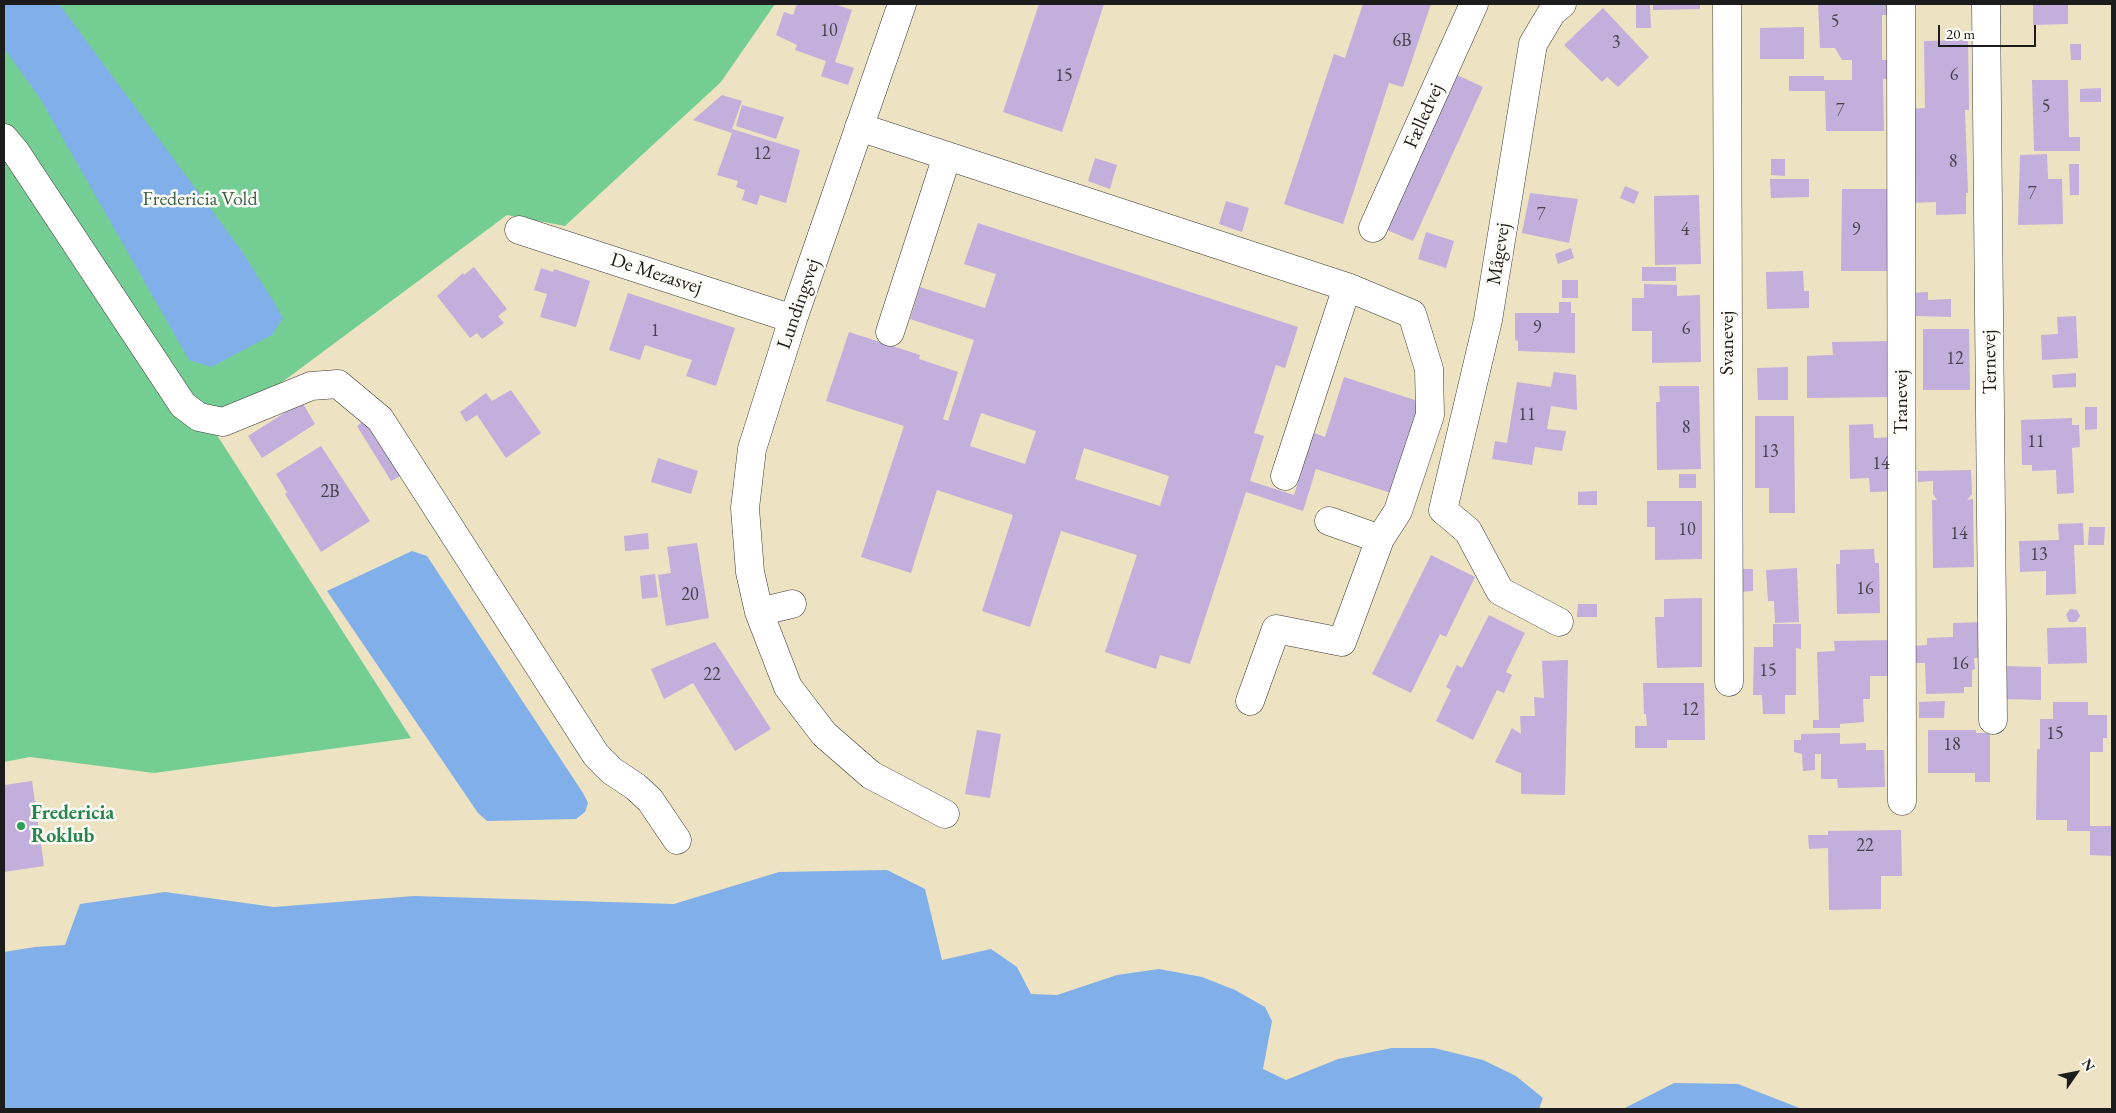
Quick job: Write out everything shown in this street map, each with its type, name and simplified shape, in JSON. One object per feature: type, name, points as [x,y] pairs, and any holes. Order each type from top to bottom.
[{"type":"street","name":"Lundingsvej","points":[[902,4],[793,319],[752,449],[745,508],[750,572],[759,612],[788,687],[824,734],[871,775],[945,814]]},
{"type":"street","name":"Fælledvej","points":[[1374,228],[1474,4]]},
{"type":"street","name":"Mågevej","points":[[1559,622],[1500,591],[1468,531],[1443,510],[1488,320],[1533,44],[1552,12],[1562,4]]},
{"type":"street","name":"Svanevej","points":[[1727,4],[1729,682]]},
{"type":"street","name":"Tranevej","points":[[1901,4],[1902,801]]},
{"type":"street","name":"Ternevej","points":[[1986,4],[1993,720]]},
{"type":"street","points":[[859,127],[1347,286],[1412,314],[1429,369],[1430,415],[1398,511],[1380,539],[1342,642],[1276,629],[1250,701]]},
{"type":"street","points":[[4,138],[15,150],[183,406],[199,417],[222,422],[311,386],[338,384],[380,419],[596,755],[612,771],[636,786],[650,800],[677,840]]},
{"type":"street","points":[[890,332],[947,156]]},
{"type":"street","name":"De Mezasvej","points":[[519,230],[793,319]]},
{"type":"street","points":[[1285,476],[1347,286]]},
{"type":"street","points":[[1329,521],[1380,539]]},
{"type":"street","points":[[759,612],[792,604]]},
{"type":"green space","name":"Fredericia Vold","points":[[4,4],[775,4],[721,82],[565,226],[507,215],[215,432],[411,738],[154,773],[30,757],[4,762]]},
{"type":"water","points":[[4,4],[59,4],[241,250],[283,318],[272,335],[211,367],[189,360],[41,100],[4,48]]},
{"type":"water","points":[[412,551],[427,556],[583,793],[588,803],[585,812],[576,819],[487,821],[478,813],[327,591]]},
{"type":"water","points":[[887,870],[925,889],[942,960],[991,949],[1017,967],[1031,994],[1057,995],[1117,975],[1159,969],[1202,977],[1235,990],[1265,1007],[1272,1021],[1263,1069],[1286,1080],[1338,1059],[1392,1048],[1434,1048],[1483,1060],[1516,1076],[1543,1098],[1539,1109],[4,1109],[4,952],[65,945],[80,904],[165,892],[274,907],[414,896],[674,904],[779,872]]},
{"type":"water","points":[[1674,1083],[1738,1084],[1802,1109],[1623,1109]]},
{"type":"building","points":[[797,4],[834,4],[852,10],[835,62],[854,68],[848,85],[821,76],[826,61],[795,50],[797,45],[776,35],[784,12],[793,15]]},
{"type":"building","points":[[1039,4],[1104,4],[1062,132],[1003,112]]},
{"type":"building","points":[[1363,4],[1431,4],[1403,87],[1389,83],[1343,224],[1284,204],[1334,54],[1345,58]]},
{"type":"building","points":[[1636,4],[1650,4],[1651,28],[1636,28]]},
{"type":"building","points":[[1653,4],[1700,4],[1700,9],[1653,10]]},
{"type":"building","points":[[1818,4],[1894,4],[1894,15],[1882,15],[1882,60],[1892,60],[1893,79],[1883,79],[1884,131],[1826,131],[1825,91],[1789,91],[1789,76],[1824,76],[1824,80],[1852,80],[1852,60],[1842,60],[1835,48],[1820,48]]},
{"type":"building","points":[[2033,4],[2068,4],[2068,24],[2033,25]]},
{"type":"building","points":[[1603,8],[1649,57],[1618,87],[1607,77],[1602,82],[1564,45]]},
{"type":"building","points":[[1804,27],[1804,59],[1760,59],[1760,28]]},
{"type":"building","points":[[1968,40],[1969,110],[1965,110],[1968,193],[1966,193],[1966,214],[1936,215],[1936,202],[1910,203],[1908,109],[1925,108],[1924,41]]},
{"type":"building","points":[[2070,44],[2081,44],[2081,60],[2071,60]]},
{"type":"building","points":[[1457,75],[1483,87],[1413,241],[1387,230]]},
{"type":"building","points":[[2032,80],[2068,80],[2069,137],[2080,137],[2080,151],[2034,151]]},
{"type":"building","points":[[2101,88],[2101,102],[2080,102],[2080,89]]},
{"type":"building","points":[[722,95],[742,101],[732,129],[800,150],[786,203],[760,195],[757,205],[742,200],[745,190],[736,187],[738,181],[717,175],[732,133],[693,120]]},
{"type":"building","points":[[742,105],[784,117],[776,139],[736,126]]},
{"type":"building","points":[[2047,154],[2048,179],[2062,179],[2063,224],[2018,225],[2020,155]]},
{"type":"building","points":[[1095,158],[1117,165],[1110,189],[1088,181]]},
{"type":"building","points":[[1771,159],[1785,159],[1785,176],[1771,175]]},
{"type":"building","points":[[2069,164],[2079,164],[2079,195],[2070,195]]},
{"type":"building","points":[[1770,179],[1809,179],[1809,197],[1771,198]]},
{"type":"building","points":[[1625,186],[1639,192],[1634,204],[1620,198]]},
{"type":"building","points":[[1842,189],[1892,189],[1892,271],[1841,271]]},
{"type":"building","points":[[1530,193],[1578,199],[1569,243],[1522,233]]},
{"type":"building","points":[[1699,195],[1701,264],[1655,265],[1654,196]]},
{"type":"building","points":[[1226,201],[1249,208],[1242,232],[1219,224]]},
{"type":"building","points":[[978,223],[1298,327],[1285,368],[1276,365],[1254,433],[1264,436],[1250,481],[1294,495],[1314,433],[1325,437],[1344,377],[1421,402],[1391,493],[1316,469],[1303,511],[1246,492],[1190,664],[1160,655],[1156,669],[1105,652],[1137,555],[1061,531],[1030,627],[982,611],[1013,515],[937,490],[911,573],[861,557],[904,426],[826,401],[849,332],[920,355],[919,359],[958,372],[943,419],[948,421],[974,340],[910,319],[920,287],[985,308],[996,274],[964,264]],"holes":[[[981,413],[1036,431],[1025,464],[970,446]],[[1084,448],[1169,476],[1160,506],[1075,479]]]},
{"type":"building","points":[[1426,232],[1454,241],[1446,268],[1418,259]]},
{"type":"building","points":[[1571,248],[1574,258],[1558,264],[1555,254]]},
{"type":"building","points":[[474,267],[507,309],[498,316],[504,323],[482,339],[477,333],[470,338],[437,296],[463,273],[464,275]]},
{"type":"building","points":[[1642,267],[1676,267],[1676,281],[1642,281]]},
{"type":"building","points":[[541,268],[553,272],[554,269],[590,281],[576,327],[540,317],[547,294],[534,290]]},
{"type":"building","points":[[1803,271],[1804,291],[1809,291],[1809,308],[1767,309],[1766,272]]},
{"type":"building","points":[[1562,280],[1578,280],[1578,298],[1562,298]]},
{"type":"building","points":[[1644,284],[1677,285],[1677,296],[1700,295],[1701,362],[1652,363],[1652,331],[1632,331],[1632,298],[1644,298]]},
{"type":"building","points":[[1928,292],[1928,300],[1951,299],[1951,317],[1916,316],[1915,300],[1911,293]]},
{"type":"building","points":[[628,293],[735,328],[716,386],[686,376],[692,360],[645,345],[640,360],[609,350]]},
{"type":"building","points":[[1559,302],[1571,302],[1571,313],[1575,313],[1575,353],[1518,351],[1518,341],[1515,340],[1515,313],[1559,313]]},
{"type":"building","points":[[2076,316],[2078,358],[2042,360],[2041,335],[2058,334],[2057,317]]},
{"type":"building","points":[[1923,329],[1969,329],[1970,390],[1923,390]]},
{"type":"building","points":[[1894,341],[1895,397],[1807,398],[1807,356],[1833,355],[1832,342]]},
{"type":"building","points":[[1788,367],[1788,400],[1758,400],[1757,368]]},
{"type":"building","points":[[1554,372],[1576,375],[1577,410],[1551,406],[1547,429],[1566,431],[1562,451],[1535,447],[1532,465],[1492,459],[1495,441],[1507,443],[1517,382],[1551,387]]},
{"type":"building","points":[[2076,373],[2076,387],[2053,388],[2052,375]]},
{"type":"building","points":[[1659,386],[1699,386],[1701,469],[1657,470],[1656,402],[1660,402]]},
{"type":"building","points":[[511,390],[541,433],[506,458],[477,415],[466,422],[460,412],[486,393],[492,401]]},
{"type":"building","points":[[302,402],[315,424],[262,458],[248,436]]},
{"type":"building","points":[[2085,407],[2097,407],[2097,429],[2085,430]]},
{"type":"building","points":[[371,416],[406,473],[391,481],[357,426]]},
{"type":"building","points":[[1755,416],[1794,416],[1795,513],[1769,513],[1769,488],[1755,488]]},
{"type":"building","points":[[2072,418],[2072,425],[2079,425],[2080,447],[2072,448],[2074,493],[2057,494],[2056,470],[2032,471],[2032,465],[2022,465],[2021,420]]},
{"type":"building","points":[[1873,424],[1874,438],[1895,437],[1895,491],[1870,492],[1869,478],[1850,479],[1849,425]]},
{"type":"building","points":[[321,446],[370,521],[321,552],[285,494],[287,492],[276,474]]},
{"type":"building","points":[[658,458],[698,471],[691,494],[651,482]]},
{"type":"building","points":[[1971,470],[1972,494],[1967,500],[1973,499],[1974,567],[1933,568],[1932,500],[1937,500],[1933,494],[1933,481],[1918,482],[1918,471]]},
{"type":"building","points":[[1679,474],[1696,474],[1696,488],[1679,488]]},
{"type":"building","points":[[1597,491],[1597,505],[1578,505],[1578,492]]},
{"type":"building","points":[[1647,501],[1702,501],[1702,559],[1655,560],[1655,527],[1647,527]]},
{"type":"building","points":[[2083,523],[2084,545],[2074,545],[2076,594],[2046,595],[2046,571],[2020,572],[2019,541],[2059,540],[2058,524]]},
{"type":"building","points":[[2089,527],[2105,527],[2104,545],[2088,545]]},
{"type":"building","points":[[648,533],[649,549],[625,551],[624,536]]},
{"type":"building","points":[[697,543],[709,618],[666,626],[658,575],[671,573],[667,547]]},
{"type":"building","points":[[1874,549],[1875,563],[1879,563],[1880,613],[1837,614],[1836,564],[1840,564],[1840,550]]},
{"type":"building","points":[[1431,555],[1475,577],[1446,637],[1440,634],[1411,693],[1372,674]]},
{"type":"building","points":[[1797,568],[1799,622],[1775,623],[1774,601],[1768,601],[1766,570]]},
{"type":"building","points":[[1739,569],[1753,569],[1753,591],[1739,592]]},
{"type":"building","points":[[655,574],[658,597],[642,599],[640,576]]},
{"type":"building","points":[[1702,598],[1702,667],[1657,668],[1655,617],[1664,617],[1664,599]]},
{"type":"building","points":[[1578,604],[1597,604],[1597,617],[1577,617]]},
{"type":"building","points":[[2070,609],[2077,610],[2080,616],[2076,622],[2069,622],[2066,615]]},
{"type":"building","points":[[1489,615],[1525,633],[1506,672],[1512,675],[1504,693],[1497,690],[1473,740],[1436,721],[1451,690],[1446,687],[1457,665],[1462,668]]},
{"type":"building","points":[[1986,622],[1987,658],[1974,658],[1975,669],[1972,670],[1972,687],[1964,687],[1964,693],[1926,694],[1925,663],[1916,663],[1915,646],[1927,645],[1927,638],[1953,637],[1953,623]]},
{"type":"building","points":[[1773,624],[1801,624],[1801,649],[1796,648],[1796,695],[1785,695],[1785,714],[1763,714],[1762,695],[1753,695],[1754,647],[1773,647]]},
{"type":"building","points":[[2086,627],[2087,663],[2048,664],[2047,628]]},
{"type":"building","points":[[1893,640],[1894,676],[1870,676],[1870,699],[1863,699],[1864,722],[1840,724],[1840,728],[1813,728],[1813,720],[1819,720],[1817,652],[1835,651],[1834,641]]},
{"type":"building","points":[[715,642],[771,729],[735,751],[693,683],[664,699],[651,669]]},
{"type":"building","points":[[1568,660],[1565,795],[1521,794],[1521,773],[1495,762],[1512,728],[1521,734],[1520,716],[1535,716],[1534,697],[1544,698],[1542,661]]},
{"type":"building","points":[[2004,666],[2041,667],[2041,700],[2003,699]]},
{"type":"building","points":[[1643,683],[1704,683],[1705,740],[1667,740],[1667,748],[1635,748],[1635,726],[1647,726],[1646,714],[1644,714]]},
{"type":"building","points":[[1945,701],[1944,718],[1919,718],[1919,702]]},
{"type":"building","points":[[2053,702],[2088,702],[2088,715],[2107,715],[2107,738],[2103,738],[2103,752],[2090,752],[2090,826],[2112,826],[2112,856],[2090,855],[2090,831],[2067,831],[2067,820],[2036,820],[2037,749],[2040,749],[2040,719],[2053,719]]},
{"type":"building","points":[[977,730],[1001,734],[990,798],[965,794]]},
{"type":"building","points":[[1928,730],[1976,730],[1976,733],[1990,733],[1990,782],[1975,782],[1975,773],[1928,773]]},
{"type":"building","points":[[1840,733],[1840,744],[1866,743],[1866,750],[1884,750],[1885,787],[1838,788],[1837,779],[1821,779],[1821,754],[1815,754],[1815,770],[1803,771],[1802,754],[1794,752],[1794,740],[1801,740],[1801,734]]},
{"type":"building","name":"Fredericia Roklub","points":[[32,781],[44,866],[4,872],[4,785]]},
{"type":"building","points":[[1901,830],[1902,876],[1881,876],[1881,909],[1829,910],[1828,848],[1809,849],[1808,835],[1828,835],[1828,831]]},
{"type":"place","name":"Fredericia Roklub","points":[[21,826]]}]
